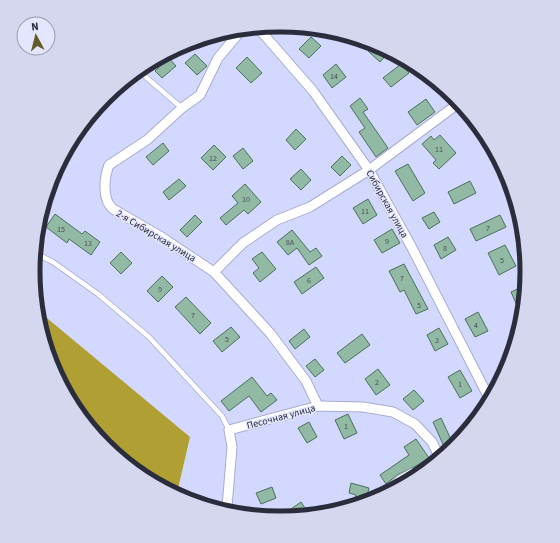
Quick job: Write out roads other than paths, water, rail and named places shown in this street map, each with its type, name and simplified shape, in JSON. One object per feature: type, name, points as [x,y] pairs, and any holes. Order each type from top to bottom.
[{"type":"street","name":"Сибирская улица","points":[[263,33],[313,91],[369,170],[411,246],[486,392]]},
{"type":"street","name":"2-я Сибирская улица","points":[[236,36],[218,58],[200,95],[182,108],[147,140],[109,165],[105,183],[108,206],[163,238],[214,272],[270,333],[306,381],[318,406]]},
{"type":"street","points":[[214,272],[243,243],[277,220],[310,208],[369,170],[454,107]]},
{"type":"street","name":"Песочная улица","points":[[229,430],[318,406],[363,407],[393,412],[415,424],[432,442],[437,453]]},
{"type":"street","points":[[227,505],[232,447],[229,430]]},
{"type":"lane","points":[[142,75],[182,108]]},
{"type":"lane","points":[[41,256],[53,262],[98,294],[149,337],[222,416],[229,430]]}]
